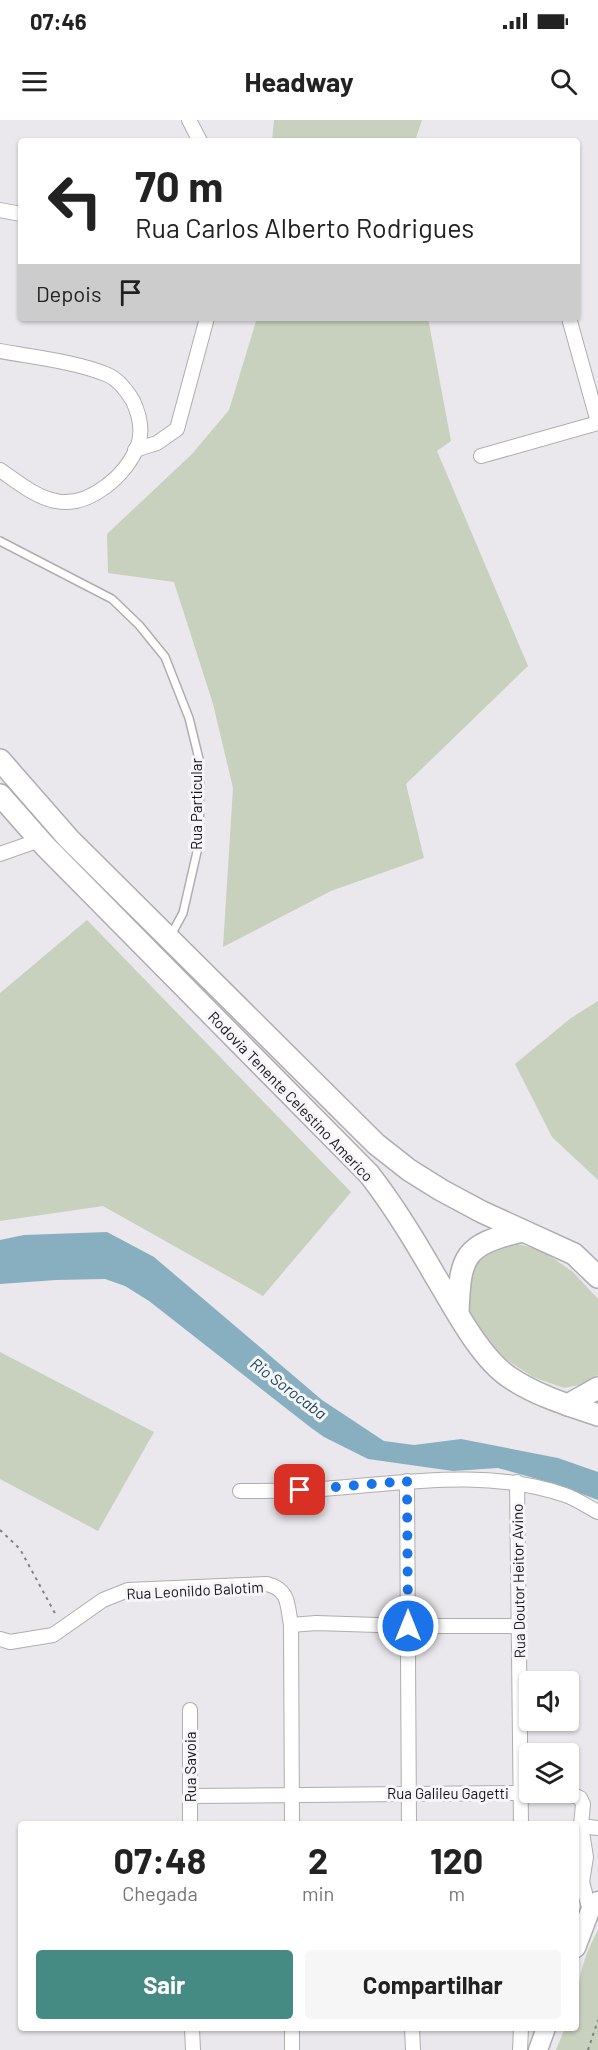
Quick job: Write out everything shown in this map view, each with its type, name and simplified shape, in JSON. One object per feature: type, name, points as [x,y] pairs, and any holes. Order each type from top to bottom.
[{"type":"highway","name":"Rodovia Tenente Celestino Americo","points":[[0,760],[69,839],[375,1144],[409,1170],[441,1190],[522,1231],[574,1254],[598,1276]]},
{"type":"highway","name":"Rodovia Tenente Celestino Americo","points":[[0,795],[39,840],[369,1174],[395,1208],[458,1313],[487,1356],[508,1377],[568,1405],[598,1415]]},
{"type":"highway","points":[[458,1313],[459,1278],[466,1259],[476,1247],[490,1238],[522,1231]]},
{"type":"highway","points":[[568,1405],[598,1388]]},
{"type":"main road","points":[[579,1941],[594,1906]]},
{"type":"main road","points":[[538,2050],[545,2031]]},
{"type":"street","points":[[189,120],[198,138]]},
{"type":"street","points":[[0,210],[18,213]]},
{"type":"street","points":[[135,450],[157,443],[177,429],[206,321]]},
{"type":"street","points":[[481,456],[598,423],[570,321]]},
{"type":"street","points":[[0,351],[80,367],[109,376],[127,390],[140,415],[138,444],[124,469],[105,489],[78,500],[56,502],[28,489],[0,470]]},
{"type":"street","points":[[0,854],[39,840]]},
{"type":"street","points":[[240,1491],[320,1489],[453,1479],[518,1482],[567,1496],[598,1512]]},
{"type":"street","points":[[407,1481],[409,1821]]},
{"type":"street","name":"Rua Doutor Heitor Avino","points":[[518,1482],[520,1743]]},
{"type":"street","name":"Rua Leonildo Balotim","points":[[0,1640],[10,1642],[53,1635],[103,1600],[128,1590],[267,1584],[285,1593],[291,1625]]},
{"type":"street","points":[[292,1821],[291,1625],[316,1623],[519,1626]]},
{"type":"street","name":"Rua Savoia","points":[[190,1710],[190,1821]]},
{"type":"street","name":"Rua Galileu Gagetti","points":[[190,1796],[519,1793]]},
{"type":"street","name":"Rua Galileu Gagetti","points":[[579,1798],[583,1804],[581,1826],[586,1857],[582,1882],[594,1906]]},
{"type":"street","name":"Rua Doutor Heitor Avino","points":[[521,1803],[521,1821]]},
{"type":"street","points":[[581,1826],[598,1828]]},
{"type":"street","points":[[586,1857],[598,1865]]},
{"type":"street","points":[[192,2031],[192,2050]]},
{"type":"street","points":[[292,2031],[292,2050]]},
{"type":"street","points":[[412,2031],[413,2050]]},
{"type":"street","points":[[520,2050],[521,2031]]},
{"type":"lane","name":"Rua Particular","points":[[0,541],[112,599],[139,625],[165,657],[189,718],[200,763],[200,843],[183,913],[168,940]]},
{"type":"path","points":[[0,1530],[20,1549],[62,1628]]},
{"type":"path","points":[[588,2050],[598,2020]]},
{"type":"green space","points":[[274,120],[422,120],[416,138],[272,138]]},
{"type":"green space","points":[[256,321],[429,321],[451,441],[437,451],[528,666],[406,784],[424,858],[331,891],[223,947],[233,788],[213,704],[174,582],[108,573],[107,534],[192,454],[229,410]]},
{"type":"green space","points":[[87,920],[351,1192],[263,1296],[103,1206],[0,1221],[0,993]]},
{"type":"green space","points":[[598,1001],[598,1180],[552,1137],[515,1064],[571,1018]]},
{"type":"green space","points":[[508,1241],[543,1251],[573,1272],[598,1299],[598,1375],[584,1384],[564,1388],[533,1377],[499,1355],[482,1335],[467,1308],[466,1273],[479,1255]]},
{"type":"green space","points":[[0,1352],[154,1432],[98,1531],[0,1479]]},
{"type":"green space","points":[[598,1930],[598,2050],[556,2050],[564,2031],[579,2031],[580,1978]]},
{"type":"water","name":"Rio Sorocaba","points":[[107,1232],[154,1257],[322,1400],[384,1441],[414,1445],[461,1439],[558,1458],[598,1472],[598,1500],[555,1484],[498,1468],[453,1471],[368,1459],[324,1437],[149,1301],[125,1286],[105,1279],[0,1284],[0,1240],[24,1235]]},
{"type":"route","points":[[300,1490],[407,1481],[408,1626]]}]
